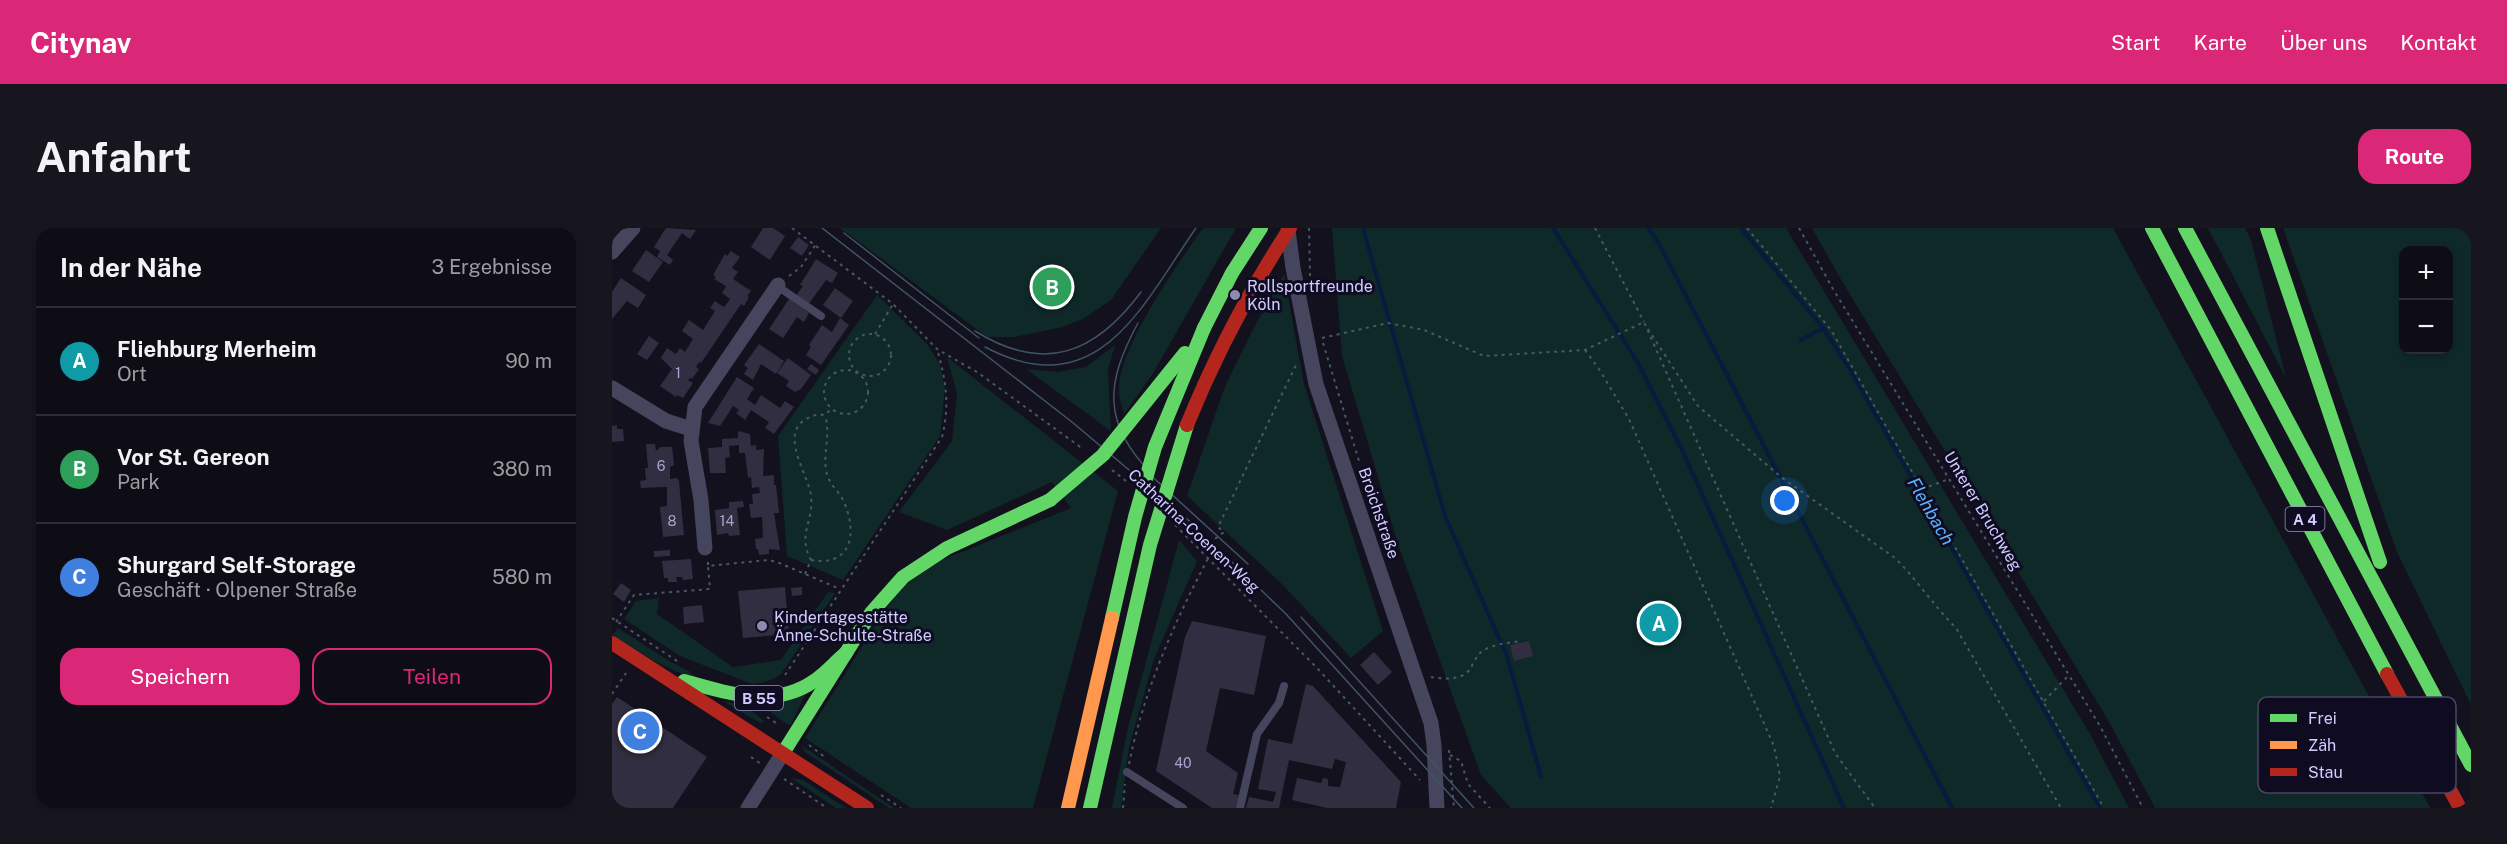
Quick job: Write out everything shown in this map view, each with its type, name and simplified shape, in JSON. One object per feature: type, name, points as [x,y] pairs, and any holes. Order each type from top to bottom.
[{"type":"main road","points":[[1068,808],[1117,588],[1162,428],[1204,328],[1233,273],[1261,228]]},
{"type":"main road","points":[[1090,808],[1150,545],[1176,458],[1204,382],[1233,320],[1289,228]]},
{"type":"main road","name":"A 4","points":[[2152,228],[2399,697]]},
{"type":"main road","name":"A 4","points":[[2185,228],[2436,697]]},
{"type":"main road","points":[[2267,228],[2368,529],[2415,657]]},
{"type":"main road","points":[[783,753],[883,597],[913,568],[944,549],[1010,521],[1050,500],[1086,472],[1111,447],[1204,328]]},
{"type":"main road","name":"B 55","points":[[612,643],[867,808]]},
{"type":"main road","name":"B 55","points":[[662,675],[744,697],[769,697],[798,690],[813,681],[846,653]]},
{"type":"main road","name":"A 4","points":[[2456,736],[2471,765]]},
{"type":"main road","name":"A 4","points":[[2452,793],[2460,808]]},
{"type":"street","points":[[612,252],[633,228]]},
{"type":"street","name":"Broichstraße","points":[[1289,228],[1293,268],[1314,340],[1316,384],[1431,723],[1435,754],[1437,808]]},
{"type":"street","points":[[705,548],[691,429],[695,407],[777,286]]},
{"type":"street","points":[[612,388],[666,421],[691,429]]},
{"type":"street","points":[[748,808],[783,753]]},
{"type":"lane","points":[[777,286],[821,316]]},
{"type":"lane","points":[[1240,808],[1257,734],[1278,703],[1284,686]]},
{"type":"lane","points":[[1127,772],[1183,808]]},
{"type":"path","points":[[792,228],[893,304],[937,349],[977,372],[1090,454]]},
{"type":"path","points":[[1309,228],[1310,286]]},
{"type":"path","points":[[1595,228],[1644,322],[1835,753],[1875,808]]},
{"type":"path","points":[[1747,228],[1831,330],[2104,808]]},
{"type":"path","name":"Unterer Bruchweg","points":[[1799,228],[2100,726],[2143,808]]},
{"type":"path","points":[[777,286],[801,267],[816,244]]},
{"type":"path","points":[[875,334],[893,304]]},
{"type":"path","points":[[1360,465],[1330,360],[1314,340],[1388,323],[1424,330],[1484,356],[1585,350],[1644,322]]},
{"type":"path","points":[[1644,322],[1698,406],[1781,477],[1895,558],[1907,570],[1939,611],[1956,628],[2061,808]]},
{"type":"path","points":[[875,334],[863,335],[853,342],[849,354],[851,365],[860,374],[868,389],[866,402],[858,411],[846,414],[831,409],[826,401],[824,389],[829,378],[840,371],[852,371],[860,374],[872,377],[883,373],[890,363],[891,351],[886,340],[875,334]]},
{"type":"path","points":[[782,678],[942,437],[947,400],[946,377],[937,349]]},
{"type":"path","points":[[1585,350],[1629,419],[1774,746],[1780,776],[1771,808]]},
{"type":"path","points":[[1123,808],[1127,772],[1144,701],[1159,663],[1212,551],[1207,545],[1224,532],[1218,527],[1297,363]]},
{"type":"path","points":[[825,415],[831,409]]},
{"type":"path","points":[[811,560],[805,550],[804,538],[811,511],[811,496],[808,479],[800,465],[796,435],[799,424],[806,419],[816,414],[825,415]]},
{"type":"path","points":[[811,560],[825,562],[836,560],[845,554],[849,543],[849,514],[844,500],[826,471],[829,429],[825,415]]},
{"type":"path","name":"Catharina-Coenen-Weg","points":[[1108,468],[1133,487]]},
{"type":"path","points":[[1922,489],[1949,478]]},
{"type":"path","name":"Catharina-Coenen-Weg","points":[[1173,524],[1317,668],[1421,781]]},
{"type":"path","points":[[612,627],[634,595],[710,589],[705,548]]},
{"type":"path","points":[[805,573],[811,560]]},
{"type":"path","points":[[708,566],[777,561],[841,590]]},
{"type":"path","points":[[1428,677],[1442,679],[1458,677],[1468,672],[1479,654],[1497,646],[1521,641]]},
{"type":"path","points":[[612,694],[626,673]]},
{"type":"path","points":[[2043,701],[2069,675]]},
{"type":"path","points":[[1448,743],[1454,808]]},
{"type":"path","points":[[1435,754],[1450,755],[1461,761],[1468,784],[1490,808]]},
{"type":"green space","points":[[840,228],[1161,228],[1111,300],[1083,319],[1062,327],[1015,337],[987,337]]},
{"type":"green space","points":[[1203,228],[1236,228],[1152,375],[1124,414],[1119,392],[1127,354],[1151,307]]},
{"type":"green space","points":[[1332,228],[1786,228],[2090,734],[2129,808],[1511,808],[1481,775],[1398,544],[1342,356]]},
{"type":"green space","points":[[1812,228],[2113,228],[2369,697],[2258,697],[2258,793],[2422,793],[2430,808],[2155,808],[2108,720]]},
{"type":"green space","points":[[2208,228],[2245,228],[2251,240],[2286,378]]},
{"type":"green space","points":[[2283,228],[2471,228],[2471,705],[2397,552]]},
{"type":"green space","points":[[1284,274],[1304,384],[1383,631],[1351,658],[1283,585],[1187,496],[1224,389],[1253,329]]},
{"type":"green space","points":[[877,295],[928,345],[940,365],[945,389],[940,436],[843,580],[787,556],[778,436]]},
{"type":"green space","points":[[1115,345],[1108,369],[1111,431],[1026,369],[1058,372],[1086,367]]},
{"type":"green space","points":[[947,357],[1118,491],[1033,808],[911,808],[805,738],[883,613],[905,585],[937,562],[1071,508],[1052,482],[947,530],[899,512],[952,441],[957,394]]},
{"type":"green space","points":[[1179,540],[1197,561],[1154,659],[1129,747],[1121,808],[1112,808],[1128,728]]},
{"type":"green space","points":[[828,592],[835,593],[781,674],[771,680],[756,684],[680,656],[624,619],[636,601],[659,598],[657,614],[733,667],[781,660]]},
{"type":"green space","points":[[618,628],[669,661],[689,671],[700,682],[658,663],[612,635]]},
{"type":"green space","points":[[807,691],[790,726],[763,707]]},
{"type":"green space","points":[[723,701],[745,705],[764,721],[762,724]]},
{"type":"green space","points":[[801,745],[894,808],[889,808],[805,752]]},
{"type":"green space","points":[[791,778],[803,780],[846,808],[836,808]]},
{"type":"building","points":[[666,228],[696,230],[690,239],[682,233],[667,255],[673,260],[670,265],[657,257],[660,251],[654,247]]},
{"type":"building","points":[[763,228],[773,228],[785,236],[770,260],[751,247]]},
{"type":"building","points":[[798,237],[809,245],[802,256],[790,248]]},
{"type":"building","points":[[646,250],[663,262],[649,282],[632,271]]},
{"type":"building","points":[[731,251],[740,257],[732,268],[738,272],[733,279],[751,291],[747,296],[749,297],[744,306],[741,304],[701,363],[699,362],[696,367],[699,369],[692,379],[688,380],[693,383],[683,398],[677,395],[676,397],[660,386],[672,369],[661,358],[667,348],[676,354],[680,348],[685,352],[693,339],[682,331],[689,320],[703,330],[715,311],[710,308],[715,301],[724,307],[730,299],[722,293],[726,286],[714,279],[716,277],[713,275],[725,254],[727,256]]},
{"type":"building","points":[[816,259],[838,273],[832,283],[826,280],[808,305],[796,296]]},
{"type":"building","points":[[621,278],[646,295],[638,308],[627,301],[612,319],[612,292]]},
{"type":"building","points":[[835,288],[853,301],[841,318],[823,305]]},
{"type":"building","points":[[789,299],[809,313],[804,322],[797,317],[783,338],[769,329]]},
{"type":"building","points":[[840,318],[849,325],[821,365],[806,355],[811,347],[809,345],[822,325],[832,332]]},
{"type":"building","points":[[649,336],[659,343],[647,360],[637,354]]},
{"type":"building","points":[[759,344],[784,361],[776,374],[761,364],[753,380],[744,374],[748,368],[744,365]]},
{"type":"building","points":[[788,358],[811,375],[801,389],[795,392],[786,386],[789,381],[777,373]]},
{"type":"building","points":[[811,364],[819,370],[816,375],[807,369]]},
{"type":"building","points":[[737,377],[754,388],[747,399],[755,405],[761,395],[780,408],[785,401],[794,407],[774,434],[765,428],[769,422],[751,410],[745,420],[736,413],[739,410],[733,406],[720,426],[708,423]]},
{"type":"building","points":[[617,425],[617,429],[623,429],[624,441],[612,442],[612,426]]},
{"type":"building","points":[[738,431],[750,434],[751,446],[756,445],[756,450],[764,449],[763,476],[774,475],[779,513],[774,513],[780,550],[769,549],[769,554],[759,555],[756,549],[755,539],[763,538],[762,517],[751,518],[749,504],[753,504],[752,494],[760,493],[759,487],[752,488],[751,477],[748,478],[745,453],[739,453],[739,445],[729,446],[730,457],[725,458],[726,473],[710,473],[708,448],[722,447],[722,439],[738,438]]},
{"type":"building","points":[[646,444],[655,444],[656,451],[661,447],[672,447],[674,465],[670,467],[670,479],[677,478],[679,481],[684,535],[663,537],[660,507],[667,506],[667,487],[641,488],[640,481],[646,480],[645,468],[648,468]]},
{"type":"building","points":[[743,501],[744,507],[737,508],[740,535],[729,536],[728,533],[717,535],[715,510],[729,508],[729,502]]},
{"type":"building","points":[[670,550],[670,556],[654,557],[654,551]]},
{"type":"building","points":[[691,559],[693,579],[683,580],[682,577],[676,577],[677,582],[668,582],[668,578],[664,578],[662,561]]},
{"type":"building","points":[[621,583],[631,590],[624,602],[613,594]]},
{"type":"building","points":[[785,587],[789,634],[743,638],[738,591]]},
{"type":"building","points":[[802,587],[802,595],[792,596],[791,588]]},
{"type":"building","points":[[702,605],[704,622],[684,624],[683,607]]},
{"type":"building","points":[[1192,621],[1266,636],[1254,695],[1220,688],[1206,751],[1238,773],[1233,794],[1239,795],[1236,808],[1212,808],[1156,771],[1185,637]]},
{"type":"building","points":[[1529,641],[1533,656],[1514,661],[1510,645]]},
{"type":"building","points":[[1374,652],[1392,672],[1378,685],[1360,665]]},
{"type":"building","points":[[1306,684],[1313,686],[1401,782],[1396,808],[1327,808],[1292,800],[1297,778],[1321,783],[1323,778],[1328,779],[1328,786],[1340,787],[1346,762],[1335,759],[1332,769],[1289,760],[1279,808],[1246,808],[1249,797],[1273,802],[1276,792],[1258,789],[1268,739],[1292,744]]},
{"type":"building","points":[[617,697],[707,757],[673,808],[612,808],[612,704]]},
{"type":"waterway","points":[[1363,228],[1445,516],[1507,656],[1541,777]]},
{"type":"waterway","points":[[1553,228],[1638,363],[1683,452],[1844,808]]},
{"type":"waterway","points":[[1648,228],[1658,242],[1952,808]]},
{"type":"waterway","name":"Flehbach","points":[[1741,228],[1823,328],[1849,368],[2100,808]]},
{"type":"waterway","points":[[1801,340],[1823,328]]},
{"type":"tram line","points":[[822,228],[1072,422],[1185,517],[1286,614],[1462,808]]},
{"type":"tram line","points":[[985,347],[1025,362],[1058,365],[1088,356],[1113,339],[1136,315],[1196,228]]},
{"type":"tram line","points":[[844,233],[979,338]]},
{"type":"tram line","points":[[975,331],[1000,344],[1024,352],[1046,354],[1067,351],[1086,343],[1105,330],[1141,292]]},
{"type":"tram line","points":[[1138,323],[1120,364],[1115,383],[1114,402],[1124,437],[1135,455],[1152,474]]},
{"type":"tram line","points":[[1146,471],[1248,564]]},
{"type":"tram line","points":[[1301,617],[1474,808]]},
{"type":"traffic: fast","points":[[1204,328],[1232,273],[1261,228]]},
{"type":"traffic: fast","points":[[2152,228],[2387,674]]},
{"type":"traffic: fast","points":[[2185,228],[2435,697]]},
{"type":"traffic: fast","points":[[2267,228],[2380,562]]},
{"type":"traffic: fast","points":[[1112,618],[1135,517],[1155,447],[1204,328]]},
{"type":"traffic: fast","points":[[1050,500],[1103,455],[1185,353]]},
{"type":"traffic: fast","points":[[1090,808],[1150,545],[1187,425]]},
{"type":"traffic: fast","points":[[783,753],[871,613],[903,577],[947,548],[1050,500]]},
{"type":"traffic: fast","points":[[684,681],[733,694],[750,696],[783,694],[799,690],[814,681],[846,653]]},
{"type":"traffic: fast","points":[[2456,737],[2471,765]]},
{"type":"traffic: jam","points":[[1187,425],[1234,324],[1290,228]]},
{"type":"traffic: jam","points":[[612,643],[867,808]]},
{"type":"traffic: jam","points":[[2387,674],[2400,697]]},
{"type":"traffic: jam","points":[[2452,793],[2460,808]]},
{"type":"traffic: slow","points":[[1068,808],[1112,618]]},
{"type":"place","name":"Vor St. Gereon","points":[[1052,287]]},
{"type":"place","name":"Rollsportfreunde Köln","points":[[1235,295]]},
{"type":"place","name":"Fliehburg Merheim","points":[[1659,623]]},
{"type":"place","name":"Kindertagesstätte Änne-Schulte-Straße","points":[[762,626]]},
{"type":"place","name":"Shurgard Self-Storage","points":[[640,731]]}]
